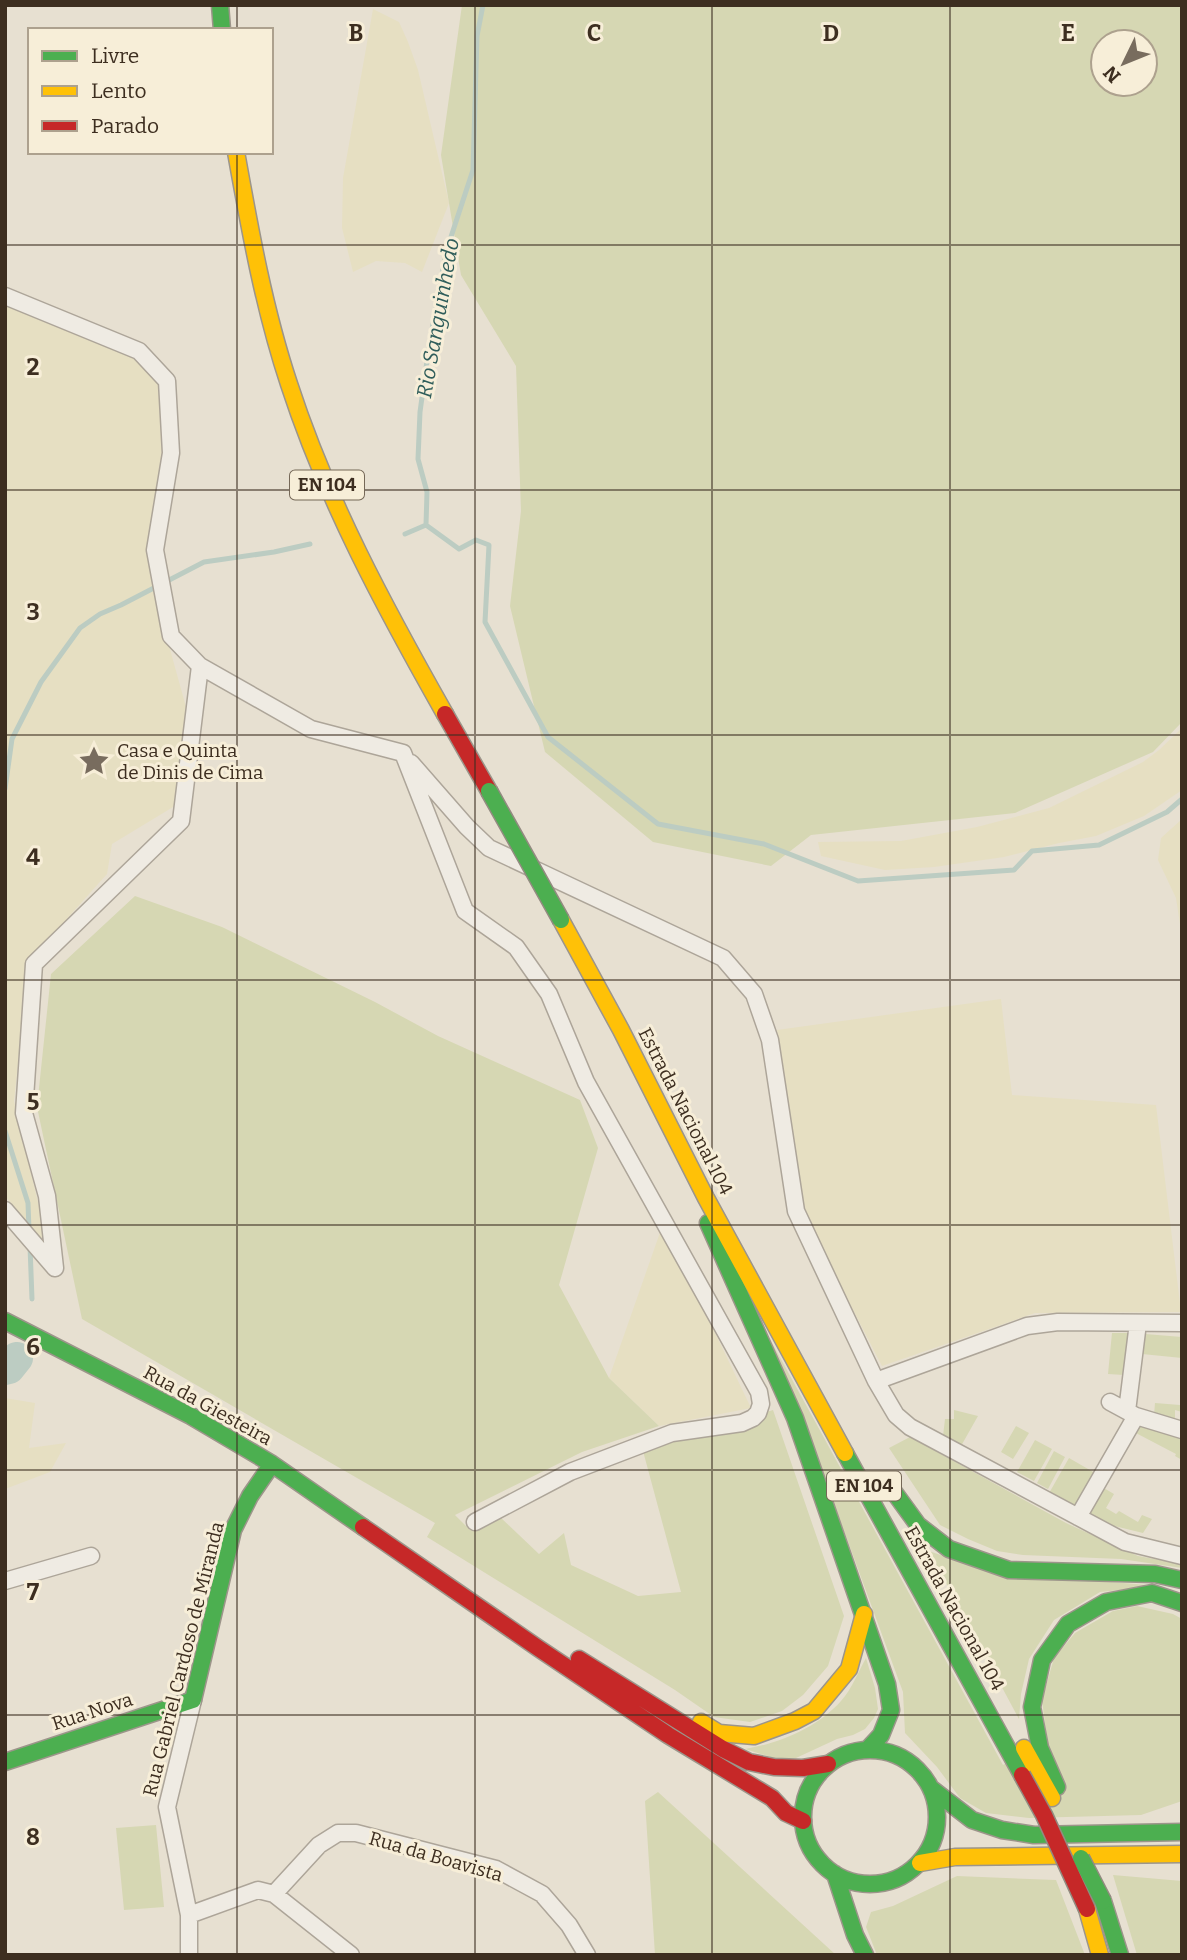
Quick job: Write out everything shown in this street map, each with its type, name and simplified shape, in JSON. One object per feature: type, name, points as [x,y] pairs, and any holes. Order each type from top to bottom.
[{"type":"main road","points":[[220,5],[222,28]]},
{"type":"main road","name":"EN 104","points":[[236,154],[247,222],[274,337],[300,417],[330,493],[388,611],[621,1030]]},
{"type":"main road","name":"Estrada Nacional 104","points":[[621,1030],[706,1198],[1044,1815],[1087,1909],[1100,1955]]},
{"type":"main road","name":"Estrada Nacional 104","points":[[621,1030],[710,1180],[1052,1798],[1103,1901],[1120,1955]]},
{"type":"main road","points":[[706,1198],[702,1209],[795,1418],[887,1684],[891,1710],[881,1735],[868,1749]]},
{"type":"main road","name":"Rua da Giesteira","points":[[5,1321],[191,1416],[271,1464],[382,1540]]},
{"type":"main road","name":"Rua Gabriel Cardoso de Miranda","points":[[193,1700],[233,1530],[250,1496],[271,1464]]},
{"type":"main road","points":[[878,1482],[894,1492],[918,1525],[949,1549],[1009,1570],[1155,1574],[1182,1580]]},
{"type":"main road","points":[[382,1540],[723,1749],[749,1762],[774,1767],[803,1768],[828,1764]]},
{"type":"main road","points":[[382,1540],[657,1728],[765,1793],[786,1813],[803,1821]]},
{"type":"main road","points":[[1052,1798],[1057,1787],[1040,1748],[1032,1707],[1042,1660],[1068,1624],[1106,1602],[1152,1593],[1182,1603]]},
{"type":"main road","points":[[575,1656],[606,1664],[719,1733],[754,1735],[795,1721],[814,1711],[849,1669],[864,1614]]},
{"type":"main road","name":"Rua Nova","points":[[5,1762],[193,1700]]},
{"type":"main road","points":[[868,1749],[888,1752],[906,1760],[921,1772],[932,1789],[937,1808],[937,1828],[931,1846],[920,1863],[906,1875],[889,1882],[870,1885],[852,1882],[835,1874],[819,1860],[808,1842],[803,1821],[809,1790],[828,1764],[854,1751],[868,1749]]},
{"type":"main road","points":[[932,1789],[972,1820],[1002,1830],[1034,1835],[1182,1832]]},
{"type":"main road","points":[[1103,1833],[1139,1824],[1182,1818]]},
{"type":"main road","points":[[920,1863],[956,1857],[1182,1854]]},
{"type":"main road","points":[[835,1874],[855,1935],[865,1955]]},
{"type":"street","points":[[5,296],[139,351],[167,381],[171,453],[155,550],[171,636],[200,666],[311,729],[403,753],[467,827],[489,848],[723,958],[754,994],[770,1040],[796,1211],[876,1381],[895,1415],[910,1427],[1125,1542],[1182,1556]]},
{"type":"street","points":[[5,1210],[55,1268],[47,1196],[24,1113],[34,964],[181,821],[200,666]]},
{"type":"street","points":[[403,753],[465,911],[516,947],[549,994],[586,1082],[758,1392],[761,1404],[758,1413],[742,1423],[672,1433],[570,1472],[475,1522]]},
{"type":"street","points":[[876,1381],[1027,1326],[1058,1322],[1182,1323]]},
{"type":"street","points":[[1078,1517],[1132,1413],[1138,1323]]},
{"type":"street","points":[[1110,1402],[1132,1413],[1182,1430]]},
{"type":"street","points":[[5,1581],[91,1556]]},
{"type":"street","name":"Rua Gabriel Cardoso de Miranda","points":[[189,1955],[188,1915],[167,1807],[193,1700]]},
{"type":"street","name":"Rua da Boavista","points":[[274,1894],[319,1845],[338,1833],[356,1833],[496,1870],[542,1894],[569,1925],[587,1955]]},
{"type":"street","points":[[188,1915],[258,1891],[274,1894],[351,1955]]},
{"type":"shaded area","points":[[373,9],[399,22],[408,42],[418,70],[449,203],[422,272],[405,263],[376,261],[353,272],[342,228],[343,178]]},
{"type":"shaded area","name":"Casa e Quinta de Dinis de Cima","points":[[5,303],[116,347],[151,369],[160,378],[167,456],[151,552],[168,642],[189,718],[178,804],[112,844],[107,874],[30,960],[14,1101],[49,1249],[5,1196]]},
{"type":"shaded area","points":[[1182,728],[1182,790],[1144,816],[1096,836],[1004,857],[934,867],[885,870],[821,856],[818,842],[901,841],[977,827],[1049,808],[1143,762]]},
{"type":"shaded area","points":[[1182,819],[1182,937],[1176,898],[1158,860],[1161,838]]},
{"type":"shaded area","points":[[1001,999],[1012,1095],[1156,1105],[1181,1312],[1035,1313],[882,1366],[804,1215],[777,1030]]},
{"type":"shaded area","points":[[663,1224],[751,1408],[659,1426],[609,1378]]},
{"type":"shaded area","points":[[5,1398],[35,1403],[29,1448],[66,1443],[50,1472],[5,1489]]},
{"type":"green space","points":[[462,5],[1182,5],[1182,722],[1153,752],[1015,813],[811,835],[771,866],[653,842],[545,752],[510,606],[521,511],[516,366],[461,275],[441,155]]},
{"type":"green space","points":[[135,896],[222,927],[438,1036],[580,1100],[598,1148],[559,1285],[609,1378],[659,1426],[582,1452],[455,1515],[470,1530],[500,1517],[539,1554],[564,1533],[571,1565],[638,1596],[681,1592],[643,1451],[773,1410],[844,1616],[828,1666],[803,1695],[782,1711],[750,1722],[714,1717],[675,1690],[427,1537],[435,1523],[82,1319],[37,1107],[51,974]]},
{"type":"green space","points":[[1112,1333],[1130,1333],[1124,1375],[1108,1374]]},
{"type":"green space","points":[[1145,1334],[1182,1337],[1182,1358],[1142,1354],[1141,1338]]},
{"type":"green space","points":[[771,1341],[1003,1765],[1047,1740],[1042,1700],[1054,1658],[1075,1633],[1113,1611],[1137,1606],[1173,1614],[1182,1619],[1182,1801],[1141,1815],[1029,1818],[986,1813],[960,1798],[937,1767],[905,1733],[903,1692]]},
{"type":"green space","points":[[1182,1384],[1182,1412],[1175,1410],[1175,1421],[1154,1415],[1155,1403],[1180,1405]]},
{"type":"green space","points":[[954,1410],[978,1416],[961,1446],[943,1436],[945,1419],[954,1419]]},
{"type":"green space","points":[[1016,1426],[1029,1433],[1013,1459],[1001,1452]]},
{"type":"green space","points":[[1147,1426],[1182,1436],[1182,1460],[1175,1456],[1176,1454],[1134,1432],[1139,1427]]},
{"type":"green space","points":[[910,1437],[1066,1523],[1138,1556],[1182,1564],[1182,1568],[1121,1559],[1023,1555],[997,1551],[968,1539],[940,1525],[889,1448]]},
{"type":"green space","points":[[1035,1440],[1052,1449],[1034,1481],[1017,1472]]},
{"type":"green space","points":[[1054,1451],[1065,1457],[1048,1489],[1037,1483]]},
{"type":"green space","points":[[1069,1458],[1095,1473],[1074,1510],[1048,1495]]},
{"type":"green space","points":[[1102,1487],[1114,1494],[1106,1508],[1116,1514],[1119,1511],[1138,1522],[1142,1515],[1152,1519],[1143,1533],[1094,1521],[1089,1512]]},
{"type":"green space","points":[[929,1551],[990,1572],[1160,1586],[1100,1592],[1054,1620],[1029,1659],[1021,1694],[1019,1719]]},
{"type":"green space","points":[[866,1658],[878,1709],[865,1729],[796,1758],[774,1758],[745,1749],[797,1733],[821,1719],[845,1696]]},
{"type":"green space","points":[[658,1792],[836,1955],[655,1955],[645,1801]]},
{"type":"green space","points":[[156,1825],[164,1907],[124,1910],[116,1828]]},
{"type":"green space","points":[[1113,1875],[1182,1881],[1182,1955],[1137,1955]]},
{"type":"green space","points":[[957,1876],[1056,1880],[1085,1955],[877,1955],[866,1927],[871,1912],[893,1906]]},
{"type":"waterway","name":"Rio Sanguinhedo","points":[[405,534],[426,525],[427,492],[418,459],[420,412],[446,252],[473,170],[477,36],[483,5]]},
{"type":"waterway","points":[[426,525],[459,549],[476,540],[489,545],[485,622],[548,737],[658,824],[764,844],[858,881],[1014,870],[1032,851],[1099,845],[1167,812],[1182,799]]},
{"type":"waterway","name":"Rio Sanguinhedo","points":[[5,789],[12,739],[41,682],[80,628],[100,614],[204,562],[310,544]]},
{"type":"waterway","name":"Rio Sanguinhedo","points":[[5,1131],[28,1203],[29,1230]]},
{"type":"waterway","name":"Rio Sanguinhedo","points":[[30,1246],[32,1299]]},
{"type":"waterway","name":"Rio Sanguinhedo","points":[[5,1369],[17,1358]]},
{"type":"traffic: fast","points":[[220,5],[222,28]]},
{"type":"traffic: fast","points":[[489,791],[561,920]]},
{"type":"traffic: fast","points":[[708,1223],[795,1418],[887,1684],[891,1710],[881,1735],[868,1749]]},
{"type":"traffic: fast","points":[[5,1321],[191,1416],[272,1464],[363,1527]]},
{"type":"traffic: fast","points":[[845,1453],[1022,1775]]},
{"type":"traffic: fast","points":[[5,1762],[193,1700],[233,1530],[250,1496],[272,1464]]},
{"type":"traffic: fast","points":[[878,1482],[894,1492],[918,1525],[949,1549],[1009,1570],[1155,1574],[1182,1580]]},
{"type":"traffic: fast","points":[[1057,1787],[1040,1748],[1032,1707],[1042,1660],[1068,1624],[1106,1602],[1152,1593],[1182,1603]]},
{"type":"traffic: fast","points":[[870,1750],[896,1755],[917,1770],[932,1791],[937,1817],[932,1843],[917,1864],[896,1879],[870,1884],[844,1879],[823,1864],[808,1843],[803,1817],[808,1791],[823,1770],[844,1755],[870,1750]]},
{"type":"traffic: fast","points":[[932,1789],[972,1820],[1002,1830],[1034,1835],[1182,1832]]},
{"type":"traffic: fast","points":[[1081,1858],[1103,1901]]},
{"type":"traffic: fast","points":[[835,1874],[855,1935],[865,1955]]},
{"type":"traffic: fast","points":[[1103,1901],[1120,1955]]},
{"type":"traffic: slow","points":[[236,154],[265,298],[280,356],[304,427],[359,553],[445,714]]},
{"type":"traffic: slow","points":[[561,920],[621,1030],[706,1198],[845,1453]]},
{"type":"traffic: slow","points":[[701,1722],[719,1733],[754,1736],[814,1711],[849,1669],[864,1614]]},
{"type":"traffic: slow","points":[[1024,1748],[1052,1798]]},
{"type":"traffic: slow","points":[[920,1863],[955,1857],[1182,1854]]},
{"type":"traffic: slow","points":[[1087,1909],[1100,1955]]},
{"type":"traffic: jam","points":[[445,714],[489,791]]},
{"type":"traffic: jam","points":[[363,1527],[668,1735],[772,1798],[786,1813],[803,1821]]},
{"type":"traffic: jam","points":[[579,1659],[723,1749],[749,1762],[774,1767],[803,1768],[828,1764]]},
{"type":"traffic: jam","points":[[1022,1775],[1044,1815],[1087,1909]]},
{"type":"place","name":"Casa e Quinta de Dinis de Cima","points":[[94,761]]}]
